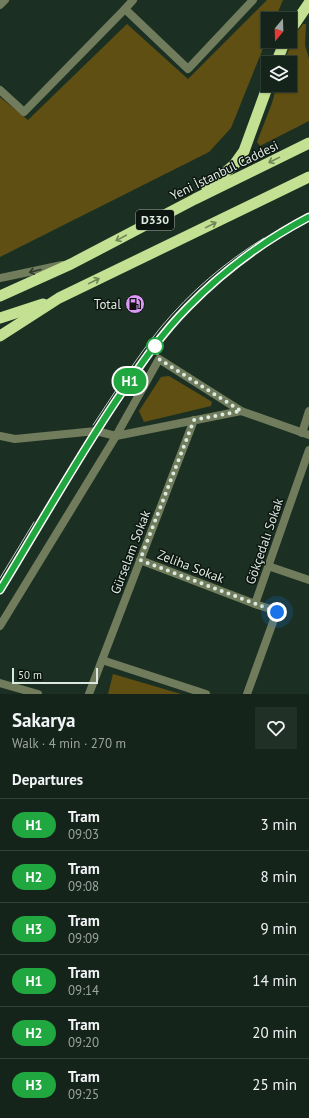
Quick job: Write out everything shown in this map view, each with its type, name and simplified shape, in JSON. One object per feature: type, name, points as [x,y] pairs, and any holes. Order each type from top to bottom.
[{"type":"highway","points":[[297,21],[309,3]]},
{"type":"highway","points":[[195,199],[240,158],[248,142],[266,92]]},
{"type":"highway","name":"Yeni İstanbul Caddesi","points":[[0,296],[71,264],[195,199],[309,143]]},
{"type":"highway","name":"D330","points":[[0,318],[59,298],[309,177]]},
{"type":"highway","points":[[0,336],[59,298]]},
{"type":"street","points":[[0,5],[5,0]]},
{"type":"street","points":[[0,90],[24,112],[133,0]]},
{"type":"street","points":[[125,9],[188,68],[253,0]]},
{"type":"street","points":[[0,278],[71,264]]},
{"type":"street","points":[[0,626],[116,436],[159,359],[241,411],[305,434],[309,411]]},
{"type":"street","points":[[0,436],[15,439],[96,431],[116,436],[241,411]]},
{"type":"street","name":"Gürselam Sokak","points":[[89,694],[194,420]]},
{"type":"street","name":"Gökçedalı Sokak","points":[[247,694],[277,612],[255,604],[307,461],[309,450]]},
{"type":"street","name":"Zeliha Sokak","points":[[140,560],[255,604]]},
{"type":"street","points":[[268,566],[309,580]]},
{"type":"street","points":[[102,660],[206,694]]},
{"type":"street","points":[[0,683],[38,694]]},
{"type":"shaded area","points":[[267,0],[283,0],[278,12],[261,12],[261,48],[263,48],[231,128],[209,152],[0,257],[0,97],[28,120],[127,24],[188,79]]},
{"type":"shaded area","points":[[303,24],[306,24],[305,45],[309,59],[309,121],[260,146],[257,142],[275,92],[297,92],[297,56],[286,56],[290,48],[297,48],[297,32]]},
{"type":"shaded area","points":[[169,376],[212,402],[211,406],[144,422],[139,411],[161,377]]},
{"type":"shaded area","points":[[113,674],[181,694],[108,694]]},
{"type":"tram line","points":[[0,590],[99,427],[140,366],[167,330],[201,294],[230,269],[276,236],[309,217]]},
{"type":"tram line","name":"H1","points":[[0,590],[96,431],[134,374],[167,331],[197,298],[228,271],[262,246],[309,217]]},
{"type":"tram line","points":[[93,425],[143,351],[172,314],[222,267],[264,238]]},
{"type":"tram line","points":[[0,578],[34,522]]},
{"type":"place","name":"Total","points":[[135,304]]},
{"type":"route","points":[[155,346],[159,359],[241,411],[194,420],[140,560],[277,612]]}]
